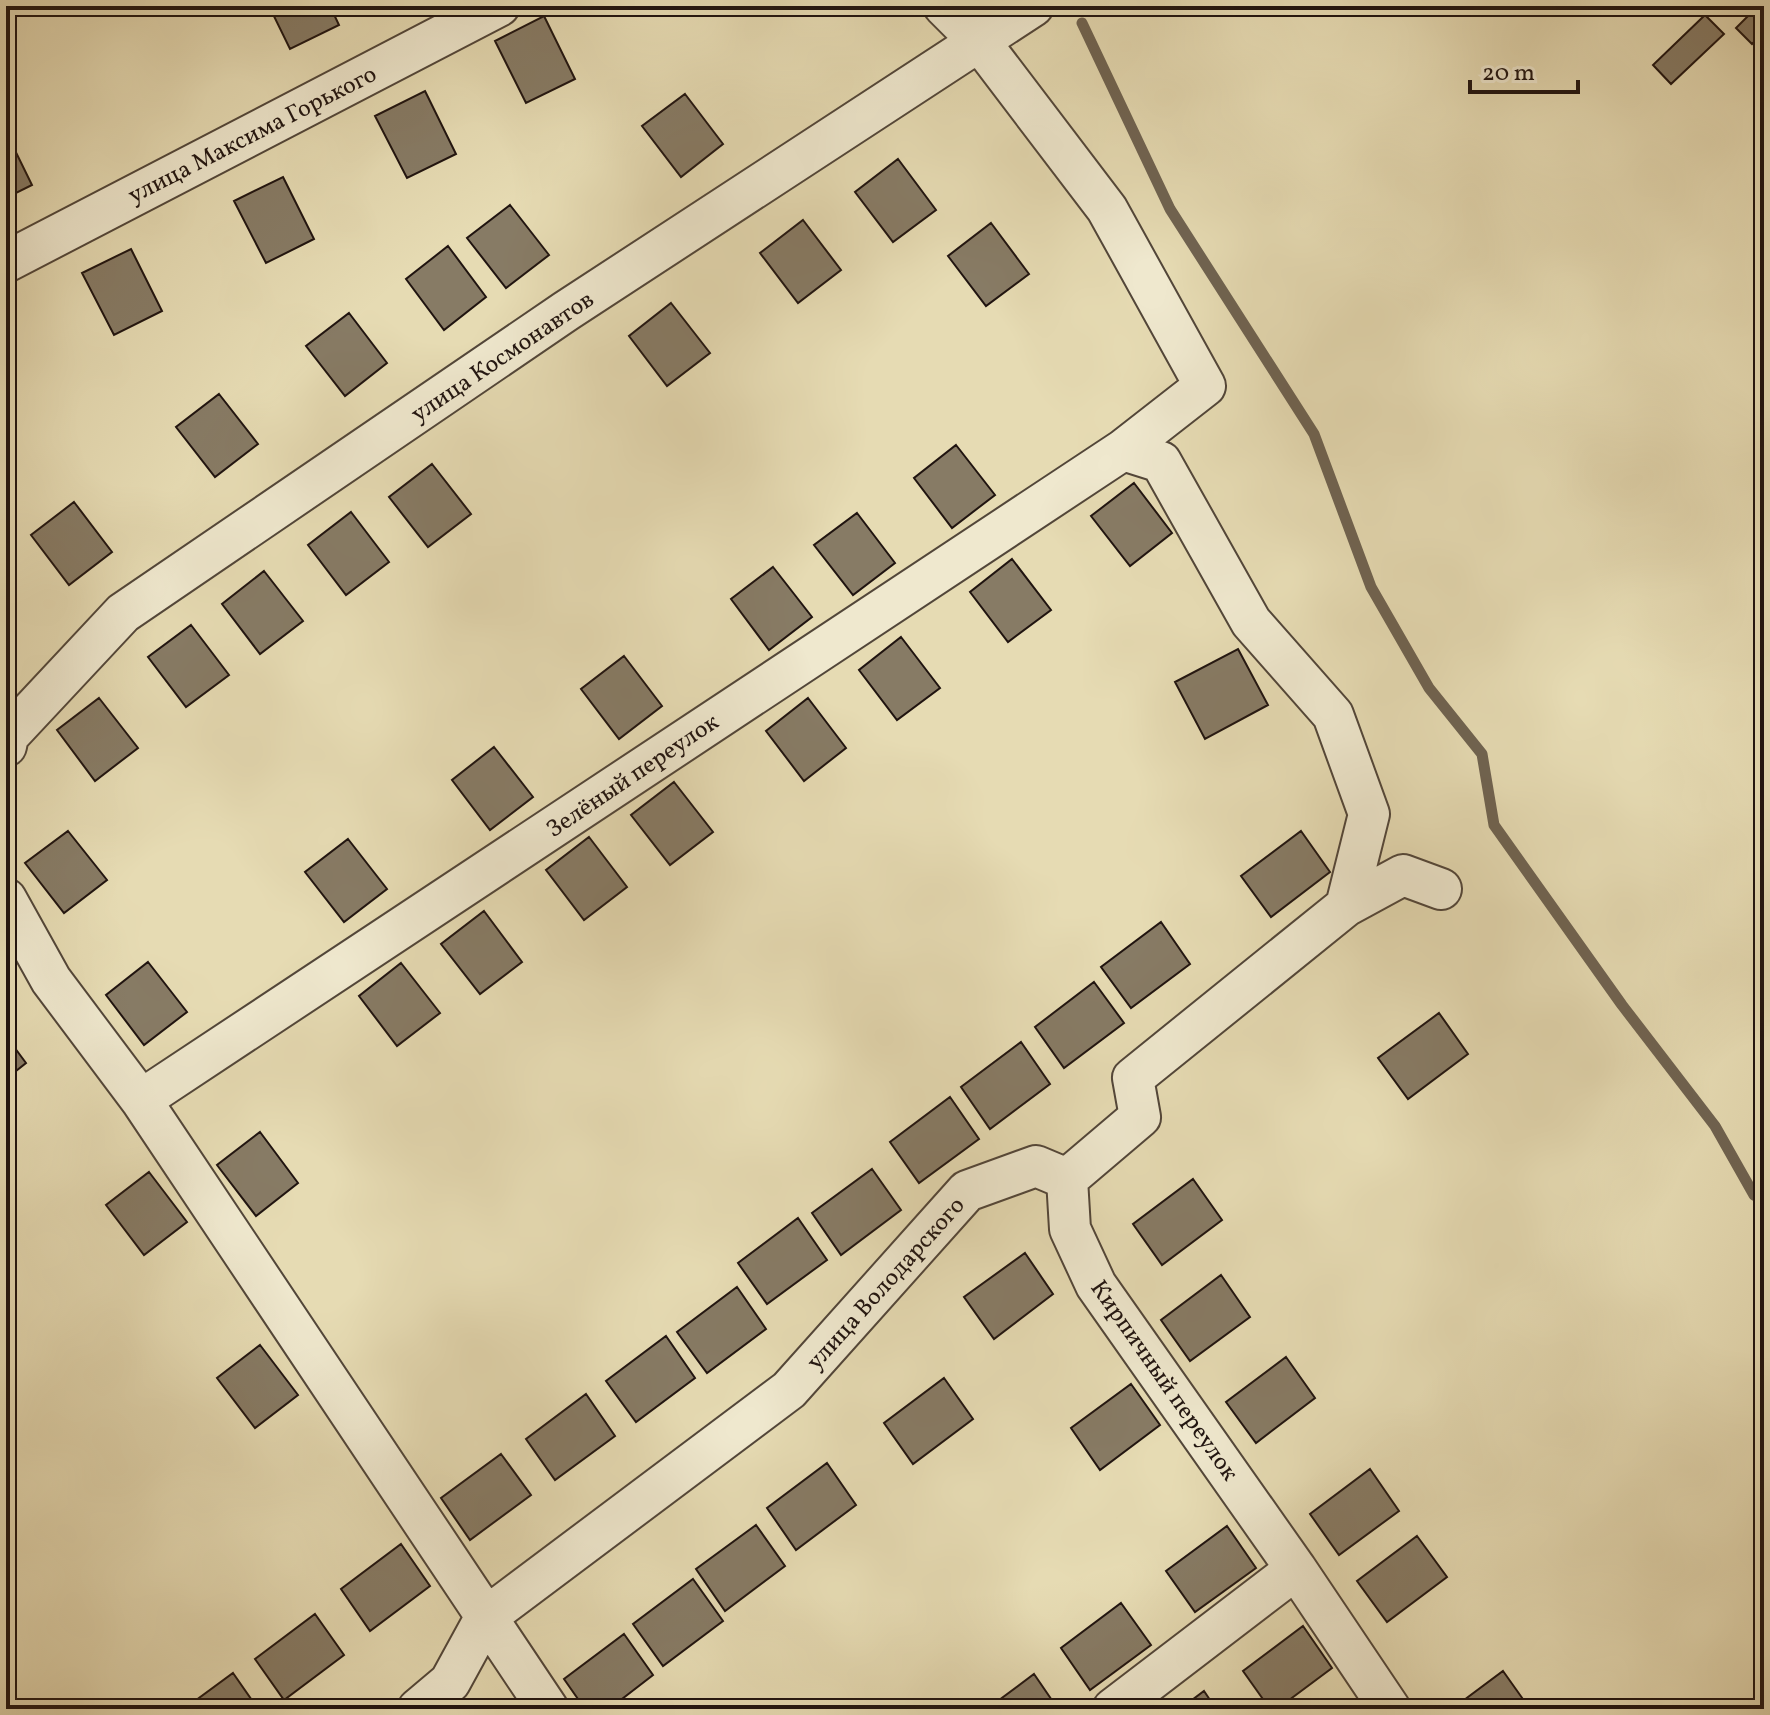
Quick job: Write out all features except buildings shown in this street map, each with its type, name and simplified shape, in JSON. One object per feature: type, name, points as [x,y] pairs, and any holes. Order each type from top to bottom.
[{"type":"street","name":"улица Максима Горького","points":[[6,262],[499,6]]},
{"type":"street","points":[[944,6],[980,42]]},
{"type":"street","name":"улица Космонавтов","points":[[6,746],[8,736],[123,613],[566,311],[1033,6]]},
{"type":"street","name":"Зелёный переулок","points":[[141,1100],[1123,450],[1205,386],[1107,209],[980,42]]},
{"type":"street","points":[[1123,450],[1161,462],[1251,622],[1333,715],[1369,814],[1346,906]]},
{"type":"street","points":[[1067,1179],[1140,1117],[1133,1078],[1346,906],[1403,875],[1441,889]]},
{"type":"street","points":[[6,899],[51,980],[141,1100],[548,1709]]},
{"type":"street","name":"улица Володарского","points":[[418,1709],[450,1682],[485,1618],[789,1390],[967,1191],[1036,1166],[1067,1179]]},
{"type":"street","name":"Кирпичный переулок","points":[[1067,1179],[1070,1229],[1096,1285],[1296,1569],[1390,1709]]},
{"type":"street","points":[[1113,1709],[1296,1569]]},
{"type":"waterway","points":[[1082,23],[1170,209],[1314,434],[1371,587],[1429,688],[1482,754],[1494,825],[1622,1005],[1715,1126],[1754,1195],[1764,1200]]}]
